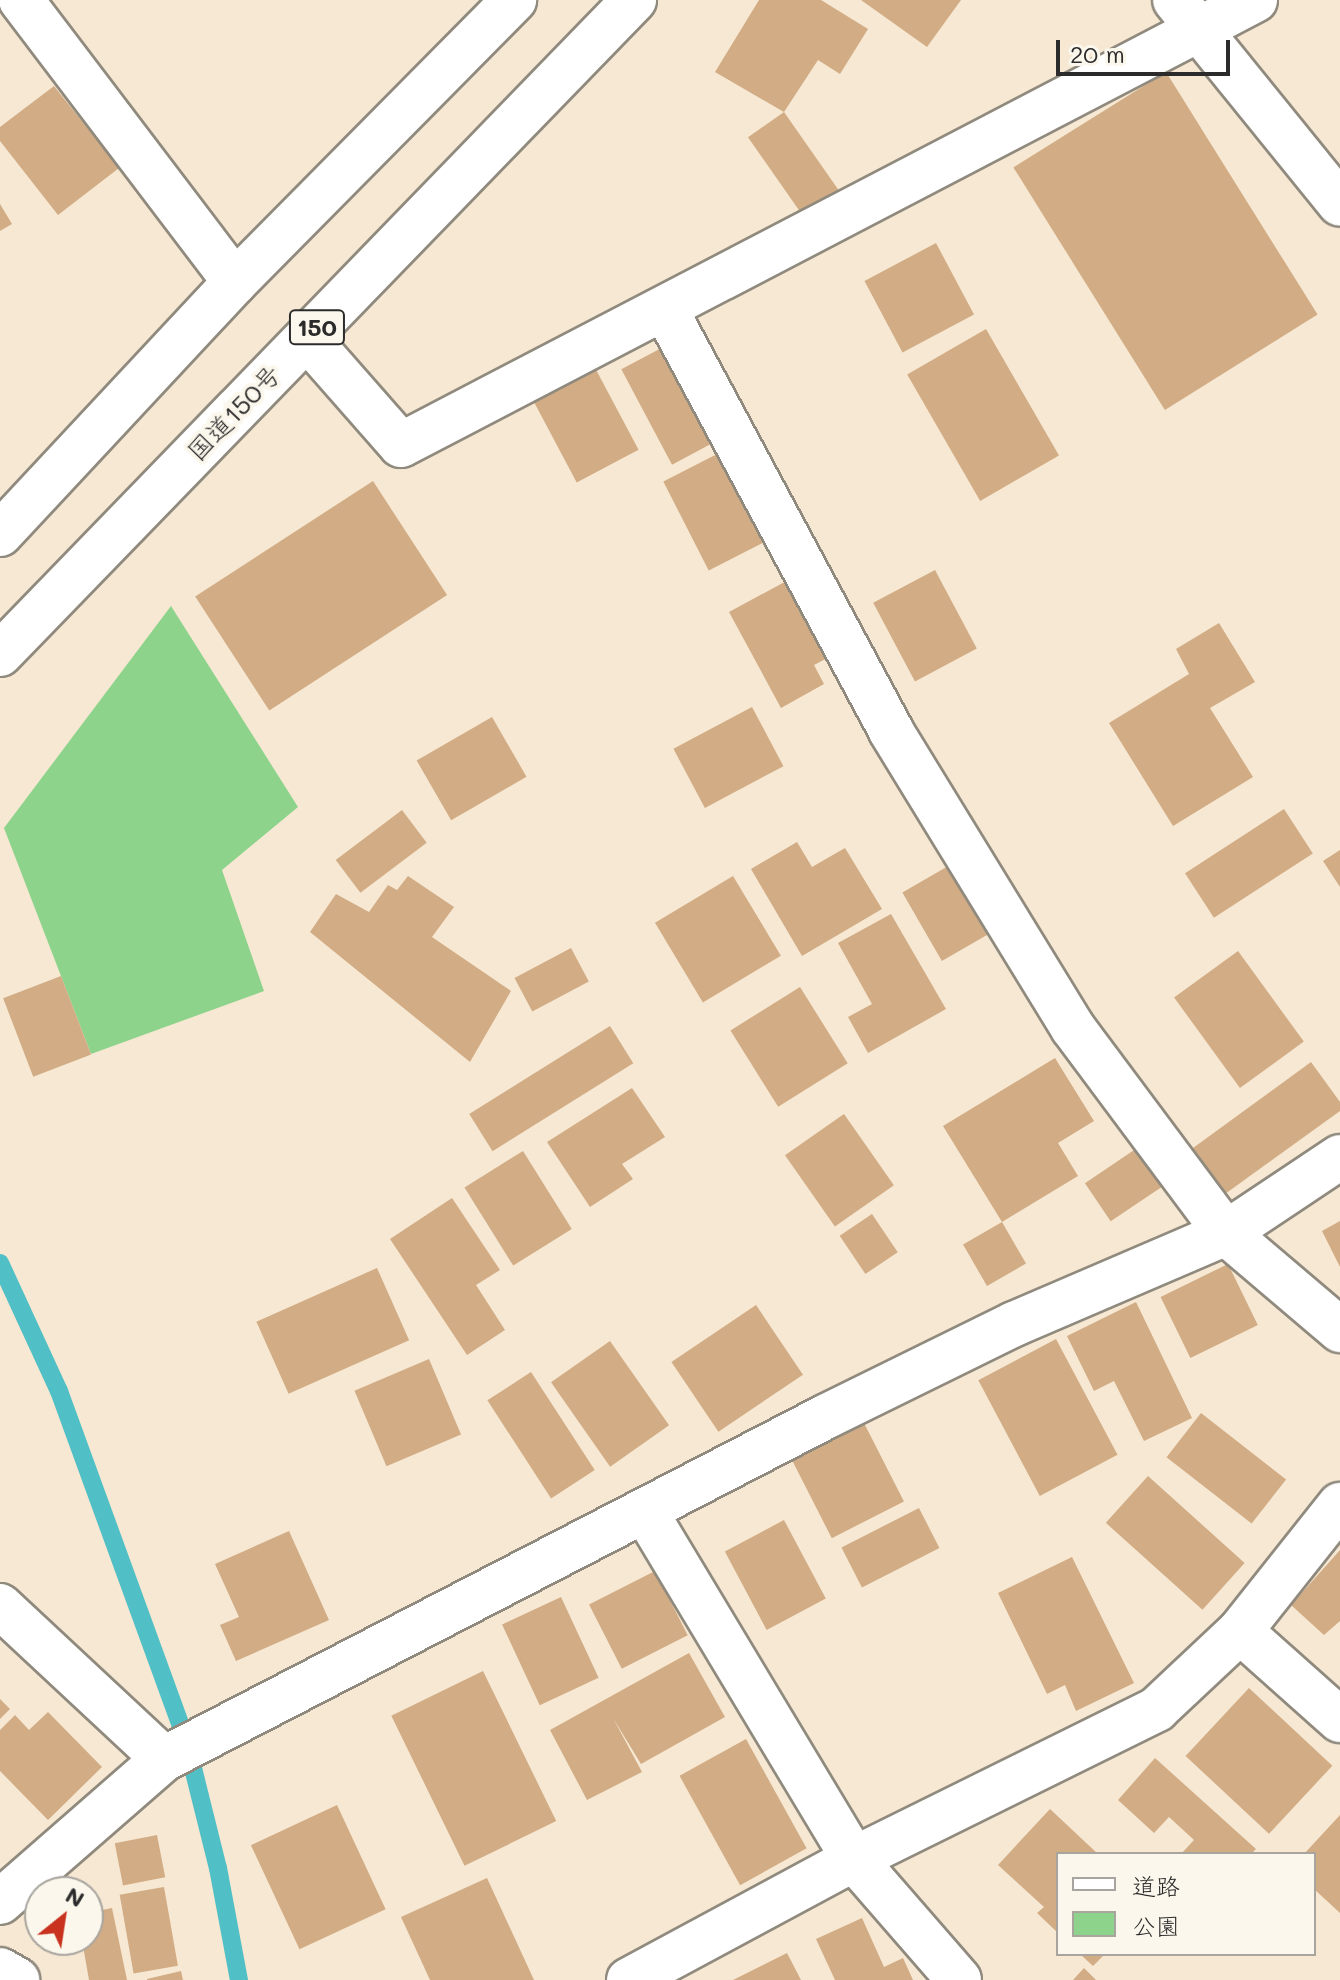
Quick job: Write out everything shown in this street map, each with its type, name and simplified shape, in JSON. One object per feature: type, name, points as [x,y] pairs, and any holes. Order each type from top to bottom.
[{"type":"main road","points":[[21,0],[235,282]]},
{"type":"main road","points":[[0,534],[235,282],[514,0]]},
{"type":"main road","name":"国道150号","points":[[0,654],[634,0]]},
{"type":"main road","points":[[307,338],[401,445],[665,309],[1188,16],[1255,0]]},
{"type":"main road","points":[[1188,16],[1340,204]]},
{"type":"main road","points":[[665,309],[891,731],[1073,1028],[1226,1233],[1340,1330]]},
{"type":"main road","points":[[0,1902],[164,1759],[646,1513],[827,1416],[1014,1324],[1226,1233],[1340,1157]]},
{"type":"main road","points":[[629,1980],[854,1859],[1157,1709],[1240,1631],[1340,1505]]},
{"type":"main road","points":[[646,1513],[854,1859],[959,1980]]},
{"type":"main road","points":[[0,1606],[164,1759]]},
{"type":"main road","points":[[1240,1631],[1340,1720]]},
{"type":"main road","points":[[0,1970],[17,1980]]},
{"type":"green space","points":[[171,606],[298,807],[222,870],[264,991],[91,1054],[4,828]]},
{"type":"building","points":[[759,0],[821,0],[868,29],[840,74],[818,60],[784,112],[715,72]]},
{"type":"building","points":[[861,0],[961,0],[927,47]]},
{"type":"building","points":[[1166,72],[1318,315],[1165,410],[1013,167]]},
{"type":"building","points":[[54,86],[119,168],[58,215],[0,141],[0,127]]},
{"type":"building","points":[[784,112],[839,191],[803,216],[748,137]]},
{"type":"building","points":[[0,204],[12,224],[0,231]]},
{"type":"building","points":[[936,243],[974,315],[903,353],[864,281]]},
{"type":"building","points":[[986,329],[1059,455],[980,501],[907,374]]},
{"type":"building","points":[[669,344],[720,439],[672,465],[621,369]]},
{"type":"building","points":[[593,364],[639,450],[577,483],[531,397]]},
{"type":"building","points":[[723,451],[768,540],[709,571],[663,481]]},
{"type":"building","points":[[373,481],[447,595],[269,711],[195,596]]},
{"type":"building","points":[[935,570],[977,649],[915,681],[873,603]]},
{"type":"building","points":[[792,578],[835,654],[814,665],[824,684],[781,708],[729,612]]},
{"type":"building","points":[[1219,623],[1255,682],[1210,708],[1253,777],[1173,826],[1109,723],[1189,674],[1176,649]]},
{"type":"building","points":[[752,707],[783,766],[705,808],[673,749]]},
{"type":"building","points":[[492,717],[526,777],[451,820],[417,760]]},
{"type":"building","points":[[1284,809],[1313,853],[1214,918],[1185,873]]},
{"type":"building","points":[[402,810],[427,843],[360,893],[336,860]]},
{"type":"building","points":[[797,842],[812,867],[845,848],[882,909],[802,956],[751,869]]},
{"type":"building","points":[[1340,850],[1340,887],[1323,861]]},
{"type":"building","points":[[950,865],[990,933],[942,961],[902,892]]},
{"type":"building","points":[[408,876],[454,907],[432,937],[511,991],[470,1062],[310,932],[336,894],[369,912],[388,885],[397,890]]},
{"type":"building","points":[[733,876],[781,956],[703,1003],[655,923]]},
{"type":"building","points":[[891,914],[946,1009],[868,1053],[848,1017],[872,1004],[838,943]]},
{"type":"building","points":[[571,948],[589,982],[532,1012],[514,978]]},
{"type":"building","points":[[1238,951],[1304,1042],[1240,1088],[1174,997]]},
{"type":"building","points":[[61,976],[91,1054],[33,1077],[3,998]]},
{"type":"building","points":[[800,987],[848,1063],[778,1107],[730,1030]]},
{"type":"building","points":[[610,1026],[633,1063],[493,1151],[469,1114]]},
{"type":"building","points":[[1055,1058],[1094,1121],[1058,1143],[1078,1176],[1002,1222],[943,1126]]},
{"type":"building","points":[[1311,1062],[1340,1102],[1340,1111],[1225,1194],[1193,1148]]},
{"type":"building","points":[[632,1088],[665,1137],[622,1164],[633,1179],[590,1207],[547,1142]]},
{"type":"building","points":[[844,1114],[894,1185],[835,1227],[785,1155]]},
{"type":"building","points":[[1143,1144],[1169,1182],[1111,1221],[1085,1183]]},
{"type":"building","points":[[523,1151],[572,1229],[513,1266],[464,1188]]},
{"type":"building","points":[[452,1198],[500,1270],[476,1285],[505,1330],[467,1355],[390,1239]]},
{"type":"building","points":[[872,1214],[898,1252],[865,1274],[840,1236]]},
{"type":"building","points":[[1340,1221],[1340,1267],[1322,1231]]},
{"type":"building","points":[[1002,1222],[1026,1264],[987,1286],[963,1244]]},
{"type":"building","points":[[1228,1264],[1258,1325],[1190,1358],[1161,1297]]},
{"type":"building","points":[[377,1268],[409,1340],[289,1394],[256,1322]]},
{"type":"building","points":[[1136,1302],[1192,1418],[1144,1441],[1114,1381],[1094,1391],[1067,1336]]},
{"type":"building","points":[[756,1305],[803,1375],[718,1432],[671,1362]]},
{"type":"building","points":[[1056,1339],[1118,1455],[1040,1496],[978,1380]]},
{"type":"building","points":[[610,1341],[669,1425],[610,1467],[551,1382]]},
{"type":"building","points":[[429,1359],[461,1434],[386,1466],[354,1391]]},
{"type":"building","points":[[531,1372],[595,1470],[551,1498],[487,1400]]},
{"type":"building","points":[[1201,1413],[1286,1479],[1252,1524],[1167,1457]]},
{"type":"building","points":[[864,1423],[904,1501],[832,1538],[792,1460]]},
{"type":"building","points":[[1148,1476],[1245,1563],[1202,1610],[1106,1523]]},
{"type":"building","points":[[919,1508],[939,1548],[862,1588],[841,1547]]},
{"type":"building","points":[[784,1520],[826,1599],[767,1630],[725,1551]]},
{"type":"building","points":[[289,1531],[329,1620],[236,1661],[220,1625],[239,1617],[215,1564]]},
{"type":"building","points":[[1340,1550],[1340,1621],[1324,1635],[1291,1605]]},
{"type":"building","points":[[1072,1557],[1134,1683],[1076,1711],[1065,1685],[1047,1694],[998,1593]]},
{"type":"building","points":[[655,1571],[688,1635],[622,1669],[589,1605]]},
{"type":"building","points":[[561,1597],[599,1678],[540,1705],[502,1624]]},
{"type":"building","points":[[689,1653],[725,1717],[641,1764],[613,1718],[642,1772],[587,1800],[550,1730]]},
{"type":"building","points":[[483,1671],[556,1821],[465,1866],[391,1716]]},
{"type":"building","points":[[1249,1688],[1332,1766],[1269,1834],[1186,1756]]},
{"type":"building","points":[[0,1699],[10,1709],[0,1719]]},
{"type":"building","points":[[48,1712],[102,1767],[48,1820],[0,1771],[0,1730],[15,1715],[29,1730]]},
{"type":"building","points":[[746,1739],[807,1848],[740,1885],[680,1776]]},
{"type":"building","points":[[1155,1758],[1256,1849],[1253,1852],[1183,1852],[1194,1840],[1169,1817],[1154,1833],[1118,1800]]},
{"type":"building","points":[[337,1805],[386,1909],[300,1949],[251,1845]]},
{"type":"building","points":[[1050,1809],[1096,1852],[1056,1852],[1056,1931],[1037,1913],[1044,1907],[998,1865]]},
{"type":"building","points":[[1340,1815],[1340,1913],[1316,1891],[1316,1852],[1306,1852]]},
{"type":"building","points":[[157,1835],[165,1877],[123,1885],[115,1843]]},
{"type":"building","points":[[487,1878],[534,1980],[430,1980],[401,1917]]},
{"type":"building","points":[[164,1887],[178,1966],[134,1974],[120,1895]]},
{"type":"building","points":[[112,1908],[127,1980],[89,1980],[85,1956],[104,1956],[104,1910]]},
{"type":"building","points":[[862,1918],[884,1967],[903,1958],[913,1980],[835,1980],[816,1939]]},
{"type":"building","points":[[787,1953],[801,1980],[733,1980]]},
{"type":"building","points":[[1082,1956],[1103,1956],[1093,1966]]},
{"type":"building","points":[[1084,1968],[1096,1980],[1073,1980]]},
{"type":"building","points":[[181,1971],[183,1980],[147,1980],[147,1979]]},
{"type":"waterway","points":[[0,1263],[59,1391],[186,1740],[218,1868],[239,1980]]}]
